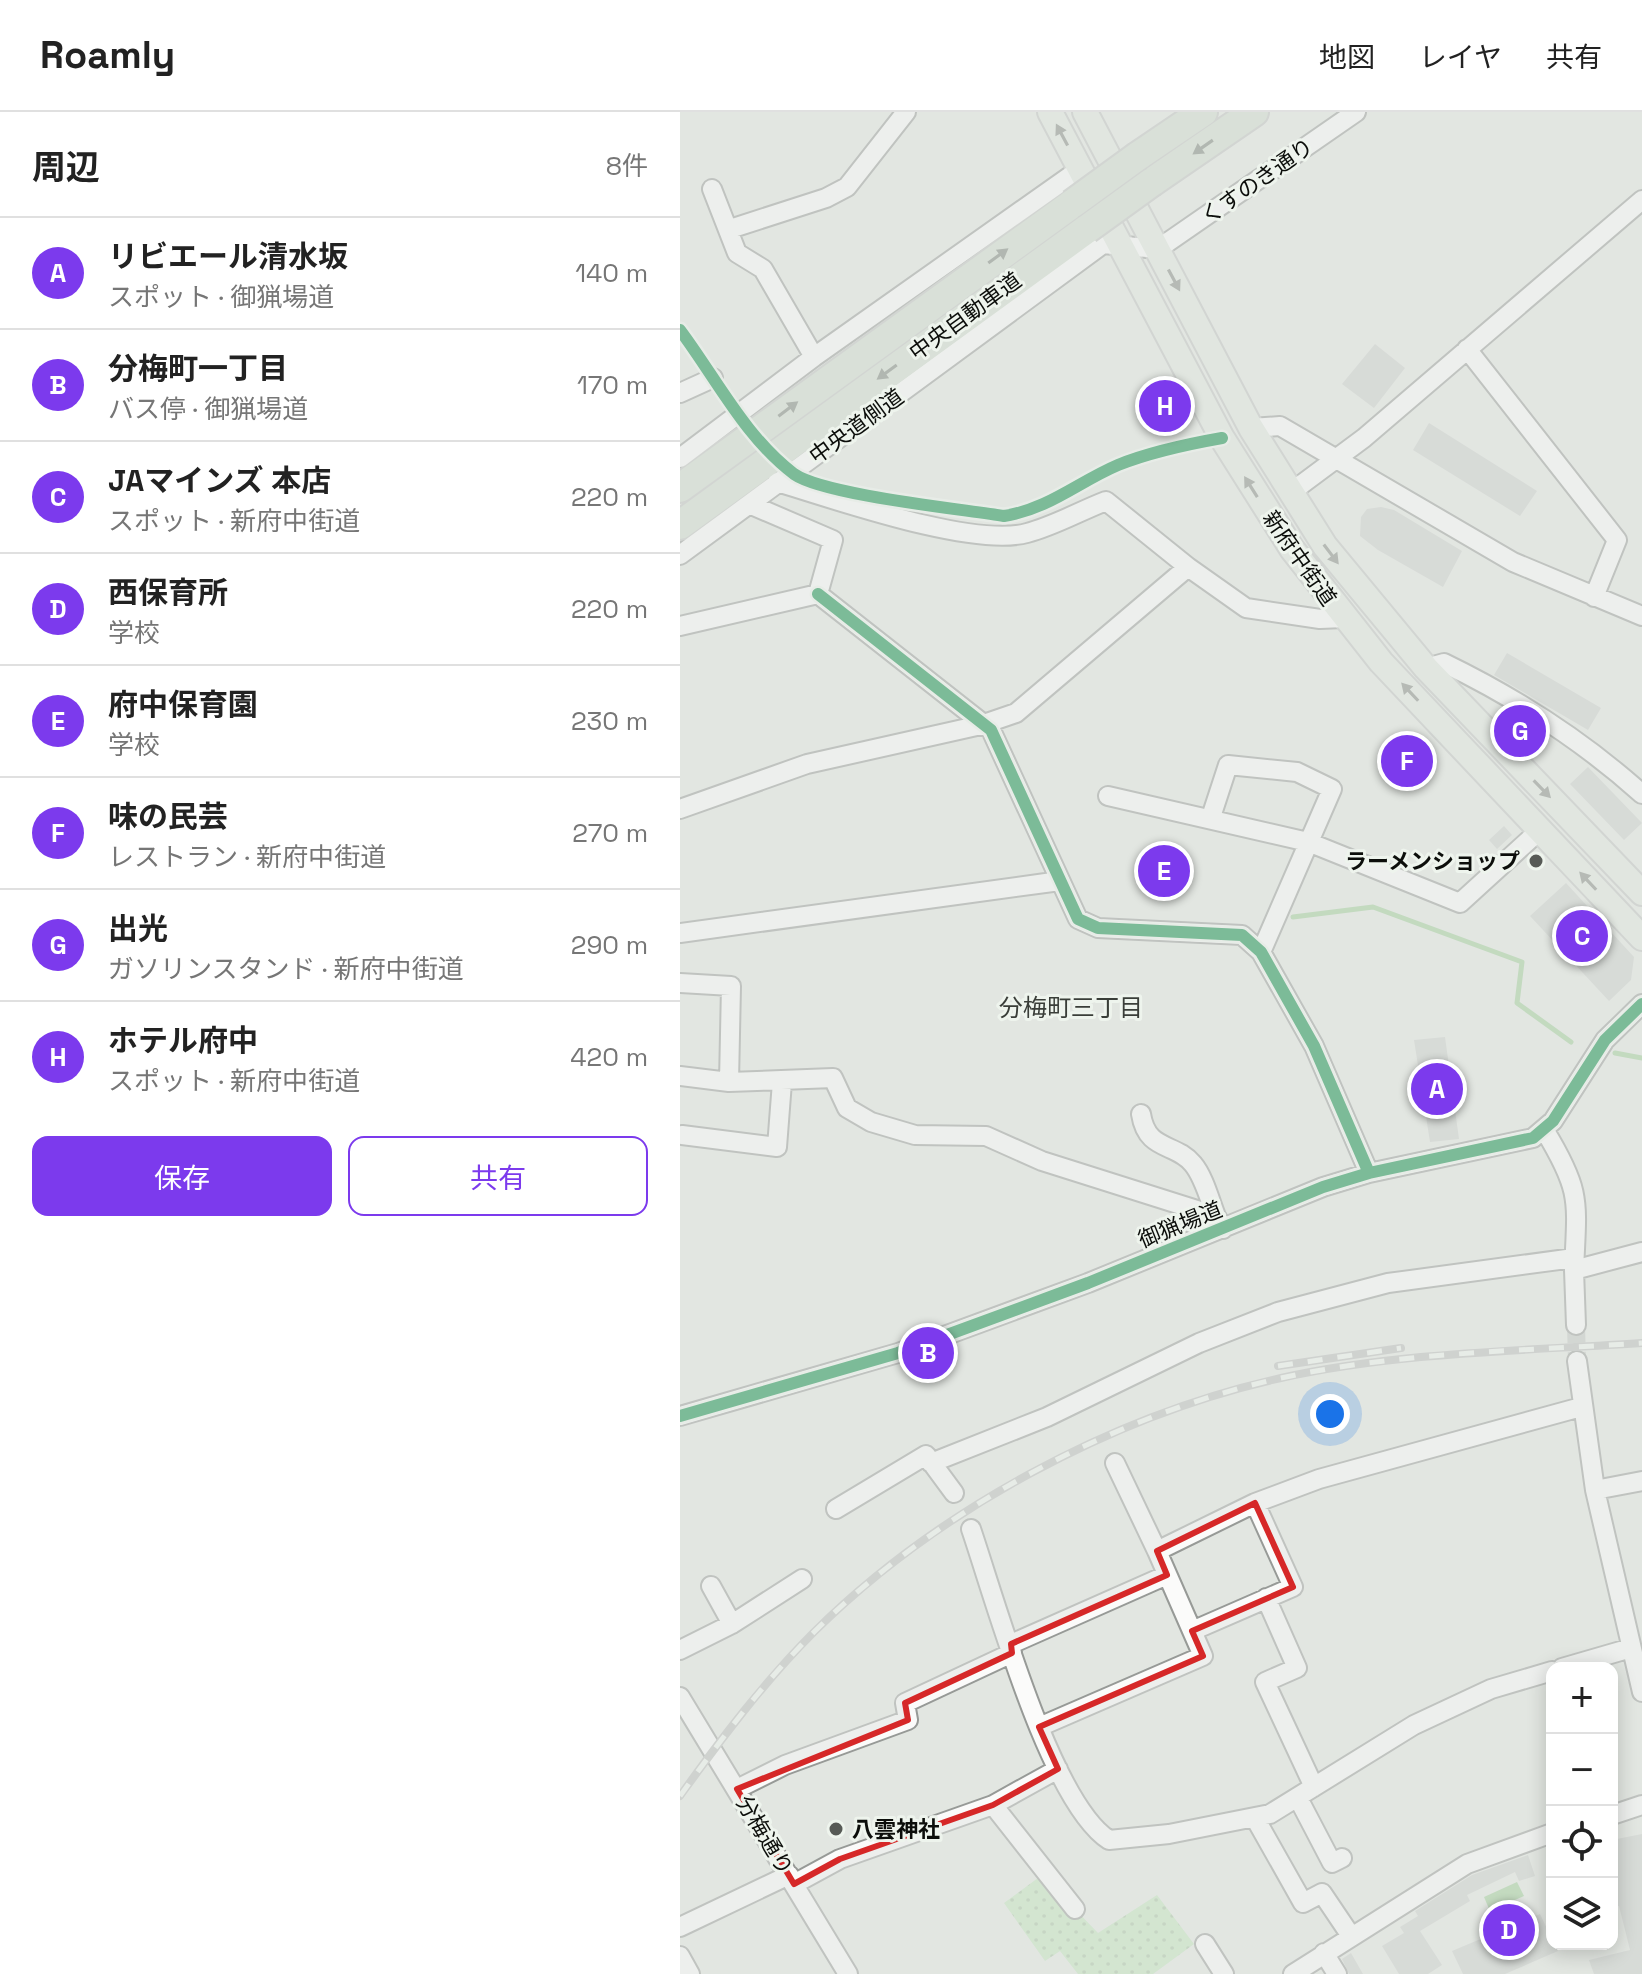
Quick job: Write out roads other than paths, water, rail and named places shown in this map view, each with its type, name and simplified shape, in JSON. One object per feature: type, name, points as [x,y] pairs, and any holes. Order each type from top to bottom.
[{"type":"highway","name":"中央自動車道","points":[[680,488],[859,356],[1203,112]]},
{"type":"highway","name":"中央自動車道","points":[[680,525],[1254,112]]},
{"type":"main road","name":"新府中街道","points":[[1050,112],[1231,453],[1277,528],[1344,618],[1642,938]]},
{"type":"main road","name":"新府中街道","points":[[1091,114],[1251,428],[1290,493],[1354,585],[1426,668],[1642,893]]},
{"type":"street","points":[[730,229],[826,198],[847,187],[906,112]]},
{"type":"street","name":"くすのき通り","points":[[1158,249],[1356,112]]},
{"type":"street","points":[[680,458],[814,357],[1080,169]]},
{"type":"street","points":[[712,189],[737,253],[763,269],[814,357]]},
{"type":"street","points":[[1290,493],[1467,349],[1642,200]]},
{"type":"street","name":"中央道側道","points":[[680,555],[1103,244],[1158,249]]},
{"type":"street","points":[[1467,349],[1617,540],[1594,597]]},
{"type":"street","points":[[680,393],[713,378]]},
{"type":"street","points":[[1251,428],[1280,426],[1513,562],[1642,616]]},
{"type":"street","points":[[777,482],[875,512],[968,532],[1025,534],[1106,501],[1188,567],[1246,608],[1320,619],[1344,618]]},
{"type":"street","points":[[749,504],[833,540],[818,594]]},
{"type":"street","points":[[680,809],[807,764],[1016,713],[1188,567]]},
{"type":"street","points":[[680,626],[818,594]]},
{"type":"street","points":[[818,594],[985,723],[1078,919],[1098,928],[1242,935],[1261,952],[1314,1046],[1369,1173]]},
{"type":"street","points":[[1426,668],[1444,663],[1479,680],[1596,755],[1642,794]]},
{"type":"street","points":[[1211,817],[1228,765],[1297,772],[1332,789],[1261,952]]},
{"type":"street","points":[[1108,796],[1211,817],[1308,842],[1460,903],[1540,830]]},
{"type":"street","points":[[680,933],[1060,881]]},
{"type":"street","points":[[680,983],[731,986],[729,1082]]},
{"type":"street","points":[[1576,1325],[1574,1264],[1577,1204],[1574,1183],[1545,1131],[1599,1047],[1642,1004]]},
{"type":"street","points":[[680,1076],[729,1082],[782,1082],[793,1077],[833,1078],[847,1108],[871,1122],[915,1135],[986,1136],[1042,1161],[1219,1222]]},
{"type":"street","points":[[682,1135],[777,1147],[782,1082]]},
{"type":"street","points":[[1141,1114],[1143,1126],[1153,1141],[1193,1163],[1219,1222]]},
{"type":"street","name":"御猟場道","points":[[680,1416],[898,1353],[1088,1283],[1219,1222],[1323,1187],[1369,1173],[1521,1141],[1545,1131]]},
{"type":"street","points":[[931,1463],[1047,1417],[1199,1343],[1278,1312],[1388,1283],[1574,1264],[1642,1252]]},
{"type":"street","points":[[1577,1361],[1595,1490],[1642,1692]]},
{"type":"street","points":[[1157,1551],[1255,1503],[1319,1479],[1581,1407]]},
{"type":"street","points":[[836,1509],[926,1455],[954,1493]]},
{"type":"street","points":[[1039,1727],[1203,1656],[1115,1463]]},
{"type":"street","points":[[1595,1490],[1642,1481]]},
{"type":"street","points":[[1192,1631],[1293,1587],[1255,1503]]},
{"type":"street","points":[[971,1529],[1039,1727],[1058,1769],[1086,1817],[1109,1840],[1142,1838],[1255,1818],[1306,1792],[1414,1725],[1461,1701],[1546,1673]]},
{"type":"street","points":[[737,1789],[785,1765],[908,1720],[905,1703],[1167,1575]]},
{"type":"street","points":[[680,1650],[732,1624],[802,1579]]},
{"type":"street","points":[[711,1586],[732,1624]]},
{"type":"street","points":[[1266,1598],[1297,1668],[1265,1682],[1332,1863],[1342,1858]]},
{"type":"street","points":[[1583,1662],[1631,1648]]},
{"type":"street","name":"分梅通り","points":[[680,1697],[848,1974]]},
{"type":"street","points":[[680,1927],[840,1859],[993,1805],[1058,1769]]},
{"type":"street","points":[[993,1805],[1075,1909]]},
{"type":"street","points":[[1618,1813],[1642,1805]]},
{"type":"street","points":[[1255,1818],[1303,1903],[1322,1893],[1351,1936]]},
{"type":"street","points":[[1293,1974],[1467,1864],[1546,1835]]},
{"type":"street","points":[[1205,1944],[1224,1974]]},
{"type":"street","points":[[1324,1953],[1337,1974]]},
{"type":"street","points":[[680,1956],[690,1974]]},
{"type":"waterway","points":[[1293,917],[1373,907],[1522,962],[1517,1003],[1571,1042]]},
{"type":"waterway","points":[[1615,1053],[1642,1058]]},
{"type":"tunnel","points":[[1576,1325],[1577,1361]]},
{"type":"railway","points":[[680,1796],[727,1732],[778,1671],[814,1632],[862,1588],[915,1546],[971,1508],[1092,1443],[1154,1416],[1218,1395],[1325,1369],[1461,1354],[1642,1343]]},
{"type":"railway","points":[[1278,1366],[1401,1348]]},
{"type":"place","name":"ホテル府中","points":[[1165,406]]},
{"type":"place","name":"出光","points":[[1520,731]]},
{"type":"place","name":"味の民芸","points":[[1407,761]]},
{"type":"place","name":"ラーメンショップ","points":[[1536,861]]},
{"type":"place","name":"府中保育園","points":[[1164,871]]},
{"type":"place","name":"JAマインズ 本店","points":[[1582,936]]},
{"type":"place","name":"リビエール清水坂","points":[[1437,1089]]},
{"type":"place","name":"分梅町一丁目","points":[[928,1353]]},
{"type":"place","name":"八雲神社","points":[[836,1829]]},
{"type":"place","name":"西保育所","points":[[1509,1930]]},
{"type":"district","name":"分梅町三丁目","points":[[1071,1008]]}]
